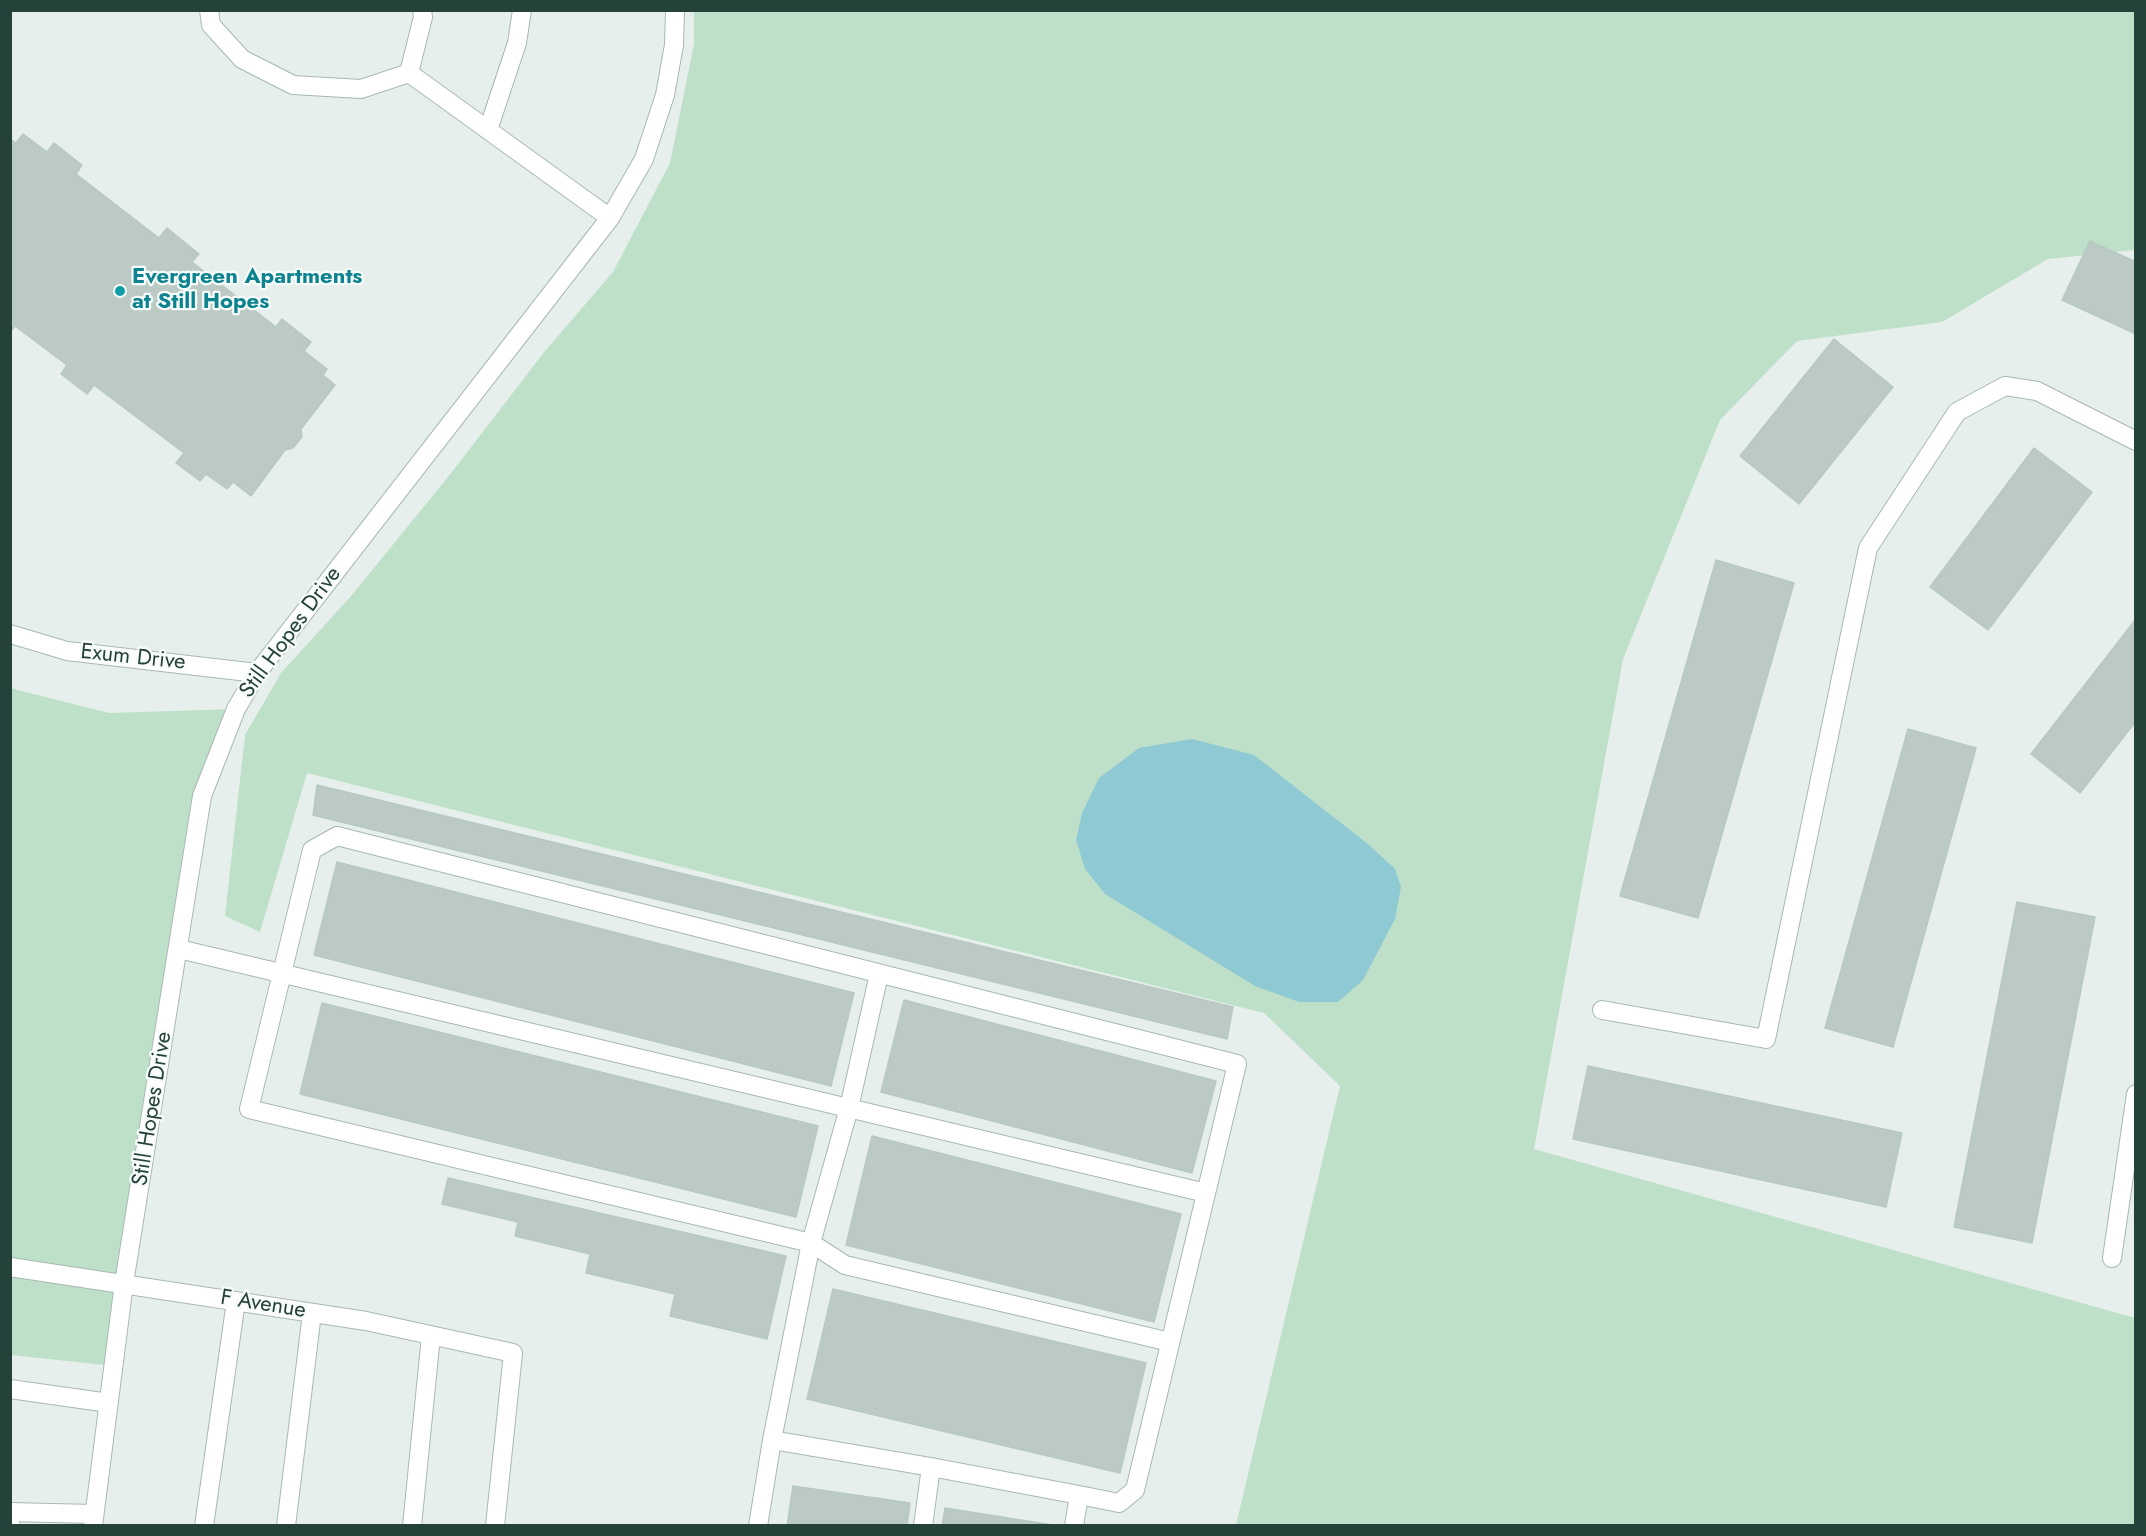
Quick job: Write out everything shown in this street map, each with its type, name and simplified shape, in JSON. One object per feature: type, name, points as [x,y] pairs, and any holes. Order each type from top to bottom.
[{"type":"street","points":[[209,10],[211,25],[242,59],[293,86],[361,89],[409,72]]},
{"type":"street","points":[[409,72],[423,17],[422,10]]},
{"type":"street","points":[[488,130],[517,43],[522,10]]},
{"type":"street","name":"Still Hopes Drive","points":[[94,1520],[124,1283],[202,796],[236,709],[257,673],[610,218],[644,159],[665,95],[674,45],[675,10]]},
{"type":"street","points":[[409,72],[610,218]]},
{"type":"street","points":[[1602,1010],[1766,1039],[1868,548],[1957,412],[2005,386],[2037,391],[2136,441]]},
{"type":"street","name":"Exum Drive","points":[[10,634],[67,651],[257,673]]},
{"type":"street","points":[[772,1440],[931,1467],[1119,1503],[1135,1491],[1237,1064],[337,836],[312,850],[249,1109],[811,1243],[845,1265],[1170,1342]]},
{"type":"street","points":[[179,949],[1206,1193]]},
{"type":"street","points":[[758,1526],[772,1440],[811,1243],[849,1108],[879,974]]},
{"type":"street","points":[[2112,1258],[2136,1094]]},
{"type":"street","name":"F Avenue","points":[[10,1267],[312,1313],[513,1353],[495,1526]]},
{"type":"street","points":[[204,1526],[236,1301]]},
{"type":"street","points":[[286,1526],[312,1313]]},
{"type":"street","points":[[411,1526],[431,1336]]},
{"type":"street","points":[[10,1389],[109,1402]]},
{"type":"street","points":[[923,1526],[931,1467]]},
{"type":"street","points":[[1074,1526],[1079,1495]]},
{"type":"street","points":[[10,1512],[94,1520]]},
{"type":"green space","points":[[694,11],[2135,11],[2135,250],[2048,259],[1942,322],[1797,341],[1720,420],[1623,659],[1534,1149],[2135,1318],[2135,1525],[1236,1525],[1340,1086],[1264,1013],[307,773],[260,932],[225,916],[245,735],[281,673],[352,595],[452,472],[545,351],[613,272],[670,163],[694,44]]},
{"type":"green space","points":[[10,688],[109,713],[236,709],[202,796],[114,1366],[11,1355]]},
{"type":"water","points":[[1192,739],[1254,755],[1368,844],[1395,869],[1401,887],[1395,919],[1363,980],[1338,1002],[1299,1002],[1255,986],[1105,894],[1085,869],[1076,840],[1082,813],[1099,778],[1139,748]]},
{"type":"building","name":"Evergreen Apartments at Still Hopes","points":[[23,134],[47,152],[54,143],[82,165],[76,174],[159,238],[167,228],[199,254],[192,262],[276,327],[282,319],[311,342],[304,351],[327,369],[323,375],[335,385],[301,429],[302,437],[293,448],[285,450],[251,496],[233,482],[227,489],[206,474],[200,481],[176,463],[184,453],[94,385],[87,394],[61,374],[67,365],[15,326],[10,332],[10,139],[16,143]]},
{"type":"building","points":[[2090,241],[2136,262],[2136,334],[2062,300]]},
{"type":"building","points":[[1834,339],[1893,387],[1799,504],[1740,456]]},
{"type":"building","points":[[2034,448],[2092,492],[1988,630],[1930,587]]},
{"type":"building","points":[[1716,560],[1794,583],[1698,918],[1620,896]]},
{"type":"building","points":[[2136,619],[2136,721],[2080,793],[2031,754]]},
{"type":"building","points":[[1908,729],[1976,748],[1893,1047],[1825,1028]]},
{"type":"building","points":[[317,785],[1233,1007],[1227,1039],[313,815]]},
{"type":"building","points":[[337,862],[854,993],[831,1086],[314,955]]},
{"type":"building","points":[[2017,902],[2095,917],[2032,1243],[1954,1227]]},
{"type":"building","points":[[904,1000],[1216,1081],[1192,1173],[881,1092]]},
{"type":"building","points":[[322,1003],[818,1126],[796,1217],[300,1094]]},
{"type":"building","points":[[1588,1066],[1902,1133],[1886,1207],[1573,1139]]},
{"type":"building","points":[[872,1136],[1181,1214],[1154,1322],[846,1245]]},
{"type":"building","points":[[448,1178],[786,1256],[767,1339],[670,1316],[675,1294],[586,1273],[590,1254],[515,1236],[518,1222],[442,1204]]},
{"type":"building","points":[[833,1289],[1146,1363],[1120,1473],[807,1399]]},
{"type":"building","points":[[793,1486],[910,1503],[907,1526],[787,1526]]},
{"type":"building","points":[[945,1508],[1059,1526],[942,1526]]},
{"type":"place","name":"Evergreen Apartments at Still Hopes","points":[[120,291]]}]
